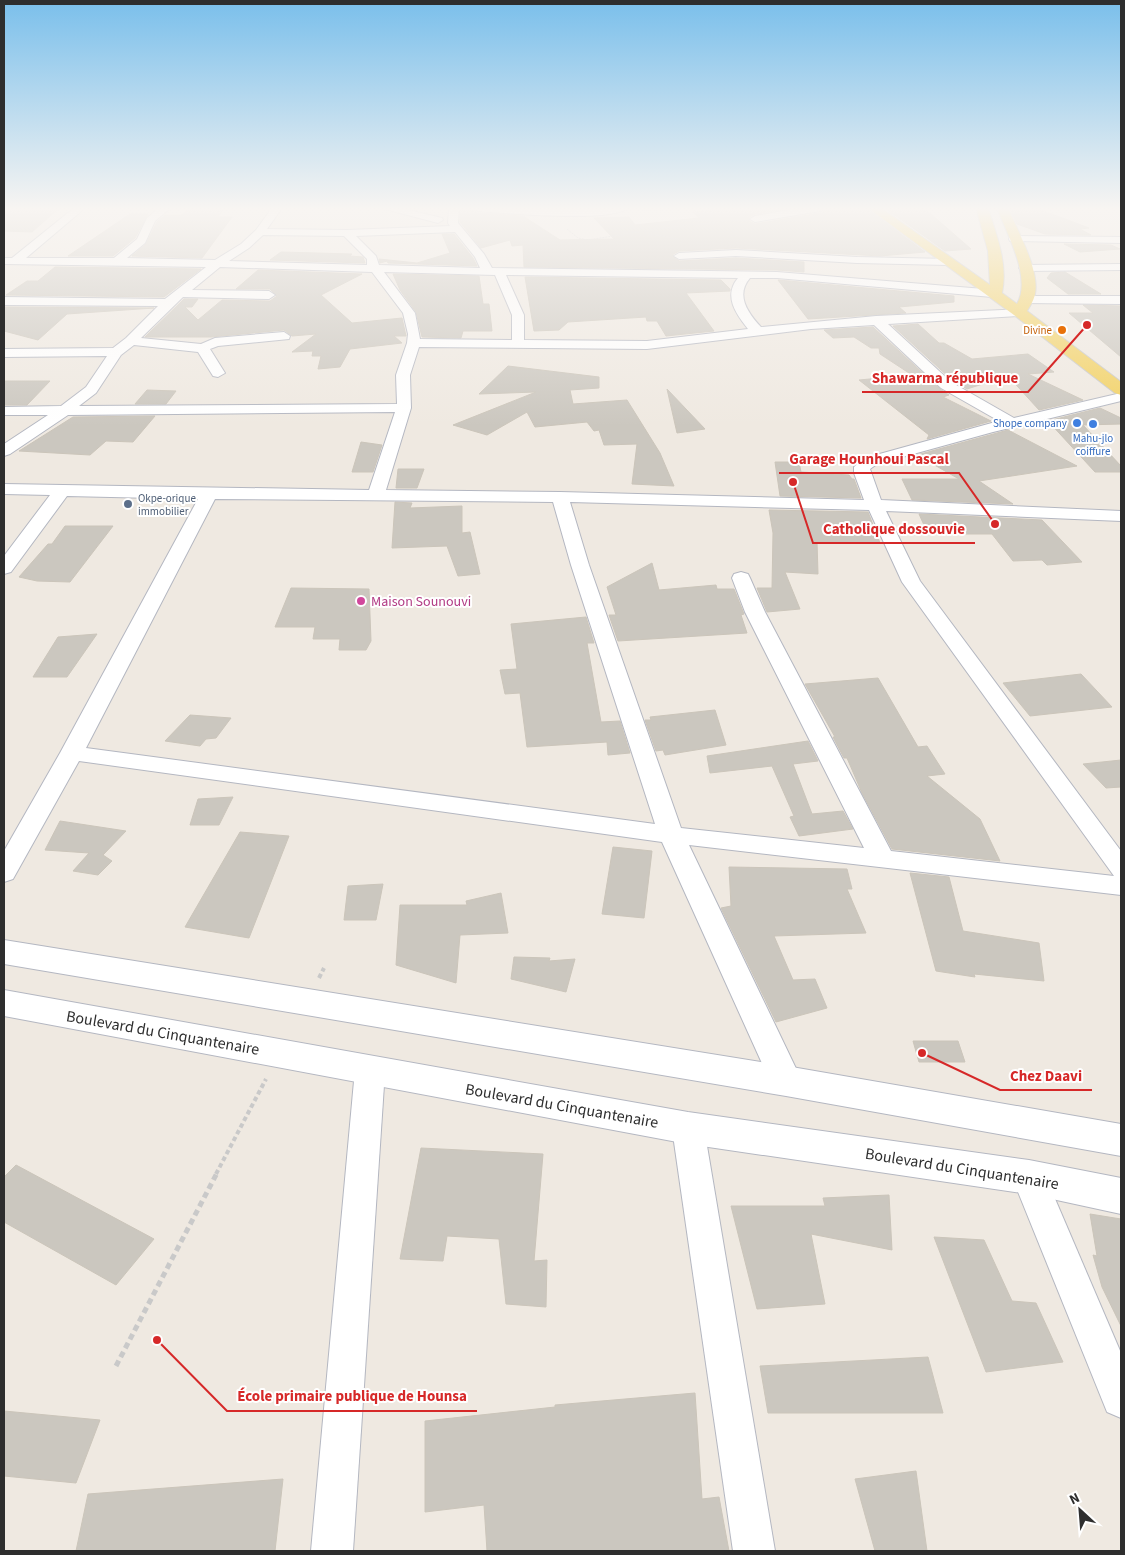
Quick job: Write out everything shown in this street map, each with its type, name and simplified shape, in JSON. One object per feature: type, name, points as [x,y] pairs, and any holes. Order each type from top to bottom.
[{"type":"main road","points":[[975,281],[994,294],[1023,306],[1121,390]]},
{"type":"main road","points":[[994,294],[996,281]]},
{"type":"main road","points":[[1023,306],[1030,287],[1028,281]]},
{"type":"main road","points":[[4,952],[786,1081],[1121,1140]]},
{"type":"main road","name":"Boulevard du Cinquantenaire","points":[[4,1003],[688,1128],[1030,1177],[1121,1196]]},
{"type":"street","points":[[4,450],[64,411],[91,390],[116,352],[131,342],[168,303],[197,281]]},
{"type":"street","points":[[376,495],[404,408],[403,375],[414,343],[409,312],[385,281]]},
{"type":"street","points":[[499,281],[516,310],[519,325],[518,343]]},
{"type":"street","points":[[743,281],[738,289],[736,303],[745,318],[757,331]]},
{"type":"street","points":[[841,281],[994,294]]},
{"type":"street","points":[[182,293],[269,295]]},
{"type":"street","points":[[4,301],[168,303]]},
{"type":"street","points":[[414,343],[628,346],[757,331],[1023,306],[1118,301]]},
{"type":"street","points":[[876,320],[946,385],[1011,422]]},
{"type":"street","points":[[131,342],[203,348],[215,342],[284,336]]},
{"type":"street","points":[[203,348],[218,373]]},
{"type":"street","points":[[4,353],[116,352]]},
{"type":"street","points":[[1121,397],[1011,422],[865,464],[862,467],[862,473],[875,505],[911,582],[1121,869]]},
{"type":"street","points":[[4,411],[404,408]]},
{"type":"street","points":[[4,490],[560,497],[875,505],[1121,516]]},
{"type":"street","points":[[4,568],[63,490]]},
{"type":"street","points":[[4,873],[72,753],[209,494]]},
{"type":"street","points":[[560,497],[580,564],[671,835],[786,1081]]},
{"type":"street","points":[[742,578],[755,612],[882,859]]},
{"type":"street","points":[[72,753],[671,835],[1121,886]]},
{"type":"street","points":[[332,1551],[370,1070]]},
{"type":"street","points":[[688,1128],[754,1551]]},
{"type":"street","points":[[1030,1177],[1121,1398]]},
{"type":"path","points":[[306,1003],[324,968]]},
{"type":"path","points":[[116,1366],[280,1053]]},
{"type":"building","points":[[27,281],[186,281],[164,297],[6,295]]},
{"type":"building","points":[[246,281],[349,281],[321,295],[352,323],[402,318],[406,336],[394,336],[402,343],[350,349],[340,367],[318,369],[321,356],[312,356],[313,351],[292,352],[316,334],[292,336],[284,330],[211,337],[145,337],[184,299],[198,299],[192,307],[185,307],[198,320],[222,300],[270,301],[277,296],[270,289],[236,289]]},
{"type":"building","points":[[396,281],[480,281],[483,304],[489,304],[492,331],[463,331],[461,338],[422,337],[416,312],[400,290]]},
{"type":"building","points":[[526,281],[722,281],[730,289],[730,291],[686,293],[714,331],[666,336],[657,321],[647,321],[646,317],[568,322],[559,330],[534,331]]},
{"type":"building","points":[[778,281],[954,296],[954,302],[899,307],[906,313],[808,319]]},
{"type":"building","points":[[1050,281],[1079,281],[1101,294],[1068,294]]},
{"type":"building","points":[[1083,305],[1121,306],[1121,357],[1069,313],[1093,313]]},
{"type":"building","points":[[4,307],[154,308],[67,314],[38,340],[4,331]]},
{"type":"building","points":[[918,324],[939,343],[944,343],[972,359],[1028,354],[1054,372],[1028,374],[1083,400],[1039,410],[1008,376],[967,389],[952,380],[893,326]]},
{"type":"building","points":[[873,327],[940,389],[949,395],[943,397],[991,421],[927,439],[929,435],[859,380],[912,375],[880,354],[879,348],[871,348],[854,337],[833,338],[824,330]]},
{"type":"building","points":[[508,366],[599,377],[599,388],[570,390],[573,404],[627,400],[660,453],[674,486],[632,484],[637,444],[604,445],[599,430],[594,431],[587,422],[535,427],[527,412],[487,435],[453,425],[536,392],[479,394]]},
{"type":"building","points":[[4,381],[50,381],[27,405],[4,405]]},
{"type":"building","points":[[667,389],[705,429],[677,433]]},
{"type":"building","points":[[147,390],[176,391],[166,404],[135,404]]},
{"type":"building","points":[[1100,408],[1121,418],[1121,424],[1083,425],[1121,466],[1121,472],[1095,472],[1048,421]]},
{"type":"building","points":[[155,416],[133,442],[106,441],[90,455],[19,451],[73,417]]},
{"type":"building","points":[[1008,430],[1077,466],[979,481],[1013,504],[912,500],[902,479],[959,479],[917,455]]},
{"type":"building","points":[[361,442],[382,445],[373,472],[352,472]]},
{"type":"building","points":[[775,462],[799,462],[801,472],[849,475],[854,479],[861,498],[780,496]]},
{"type":"building","points":[[398,469],[424,469],[417,488],[396,488]]},
{"type":"building","points":[[395,502],[412,503],[410,508],[462,506],[462,533],[470,532],[480,574],[458,576],[447,546],[392,548]]},
{"type":"building","points":[[769,510],[868,512],[880,543],[817,542],[818,574],[785,572],[800,609],[767,612],[757,588],[772,588],[773,533]]},
{"type":"building","points":[[919,514],[1042,520],[1082,562],[1047,565],[1042,560],[1013,561],[992,534],[928,534]]},
{"type":"building","points":[[65,526],[113,526],[70,582],[37,581],[19,577],[48,544],[52,544]]},
{"type":"building","points":[[652,563],[659,590],[716,585],[717,589],[734,589],[744,614],[741,615],[747,633],[618,641],[609,615],[616,615],[607,587]]},
{"type":"building","points":[[291,588],[369,589],[371,641],[366,650],[339,650],[340,639],[313,639],[315,627],[275,627]]},
{"type":"building","points":[[586,617],[594,643],[587,643],[601,722],[620,721],[630,753],[608,755],[607,742],[527,747],[520,693],[505,694],[500,670],[517,669],[511,624]]},
{"type":"building","points":[[97,634],[67,677],[33,677],[58,637]]},
{"type":"building","points":[[1081,674],[1112,707],[1030,716],[1003,683]]},
{"type":"building","points":[[878,678],[918,747],[927,746],[945,774],[927,776],[980,819],[1000,861],[892,849],[862,793],[847,758],[844,758],[833,737],[835,737],[805,684]]},
{"type":"building","points":[[715,710],[726,745],[665,755],[663,750],[656,751],[645,720],[651,720],[650,717]]},
{"type":"building","points":[[190,715],[231,718],[216,738],[206,739],[200,746],[165,741]]},
{"type":"building","points":[[808,741],[818,761],[793,764],[812,814],[843,811],[853,829],[799,836],[790,817],[794,816],[772,766],[710,773],[707,756]]},
{"type":"building","points":[[1121,760],[1121,787],[1106,788],[1083,764]]},
{"type":"building","points":[[233,797],[219,825],[190,825],[198,799]]},
{"type":"building","points":[[60,821],[126,831],[103,855],[112,861],[98,875],[73,871],[89,853],[45,850]]},
{"type":"building","points":[[240,832],[289,836],[249,938],[185,927]]},
{"type":"building","points":[[613,847],[652,851],[644,918],[602,914]]},
{"type":"building","points":[[729,867],[847,869],[852,889],[847,889],[866,933],[774,936],[793,980],[815,979],[827,1008],[776,1022],[721,908],[731,906]]},
{"type":"building","points":[[910,873],[949,877],[963,931],[1039,943],[1044,981],[974,974],[975,977],[936,971]]},
{"type":"building","points":[[383,884],[376,920],[344,920],[348,886]]},
{"type":"building","points":[[501,893],[508,933],[460,935],[456,983],[396,965],[400,905],[467,905],[466,901]]},
{"type":"building","points":[[514,957],[550,958],[549,961],[575,959],[566,992],[511,979]]},
{"type":"building","points":[[913,1041],[958,1041],[965,1062],[919,1062]]},
{"type":"building","points":[[421,1148],[543,1154],[534,1261],[547,1260],[546,1307],[506,1304],[499,1239],[447,1236],[443,1261],[400,1259]]},
{"type":"building","points":[[16,1165],[154,1239],[116,1285],[4,1222],[4,1177]]},
{"type":"building","points":[[889,1195],[892,1250],[811,1234],[825,1304],[757,1309],[731,1206],[825,1206],[823,1198]]},
{"type":"building","points":[[1090,1214],[1121,1219],[1121,1326],[1102,1287],[1093,1255],[1097,1256]]},
{"type":"building","points":[[934,1237],[984,1240],[1012,1301],[1036,1303],[1063,1362],[986,1372]]},
{"type":"building","points":[[928,1357],[943,1413],[768,1413],[760,1366]]},
{"type":"building","points":[[695,1393],[702,1499],[719,1497],[729,1551],[487,1551],[484,1505],[425,1512],[425,1421],[555,1407],[555,1405]]},
{"type":"building","points":[[4,1411],[100,1420],[76,1483],[4,1476]]},
{"type":"building","points":[[916,1471],[927,1551],[875,1551],[855,1479]]},
{"type":"building","points":[[283,1479],[275,1551],[76,1551],[88,1494]]},
{"type":"place","name":"Shawarma république","points":[[1087,325]]},
{"type":"place","name":"Divine","points":[[1062,330]]},
{"type":"place","name":"Shope company","points":[[1077,423]]},
{"type":"place","name":"Mahu-jlo coiffure","points":[[1093,424]]},
{"type":"place","name":"Catholique dossouvie","points":[[793,482]]},
{"type":"place","name":"Okpe-orique immobilier","points":[[128,504]]},
{"type":"place","name":"Garage Hounhoui Pascal","points":[[995,524]]},
{"type":"place","name":"Maison Sounouvi","points":[[361,601]]},
{"type":"place","name":"Chez Daavi","points":[[922,1053]]},
{"type":"place","name":"École primaire publique de Hounsa","points":[[157,1340]]}]
